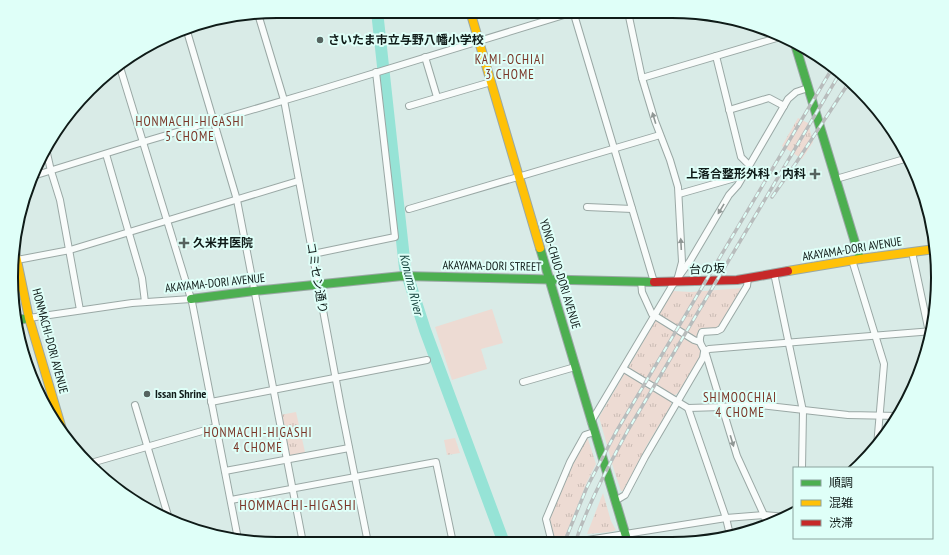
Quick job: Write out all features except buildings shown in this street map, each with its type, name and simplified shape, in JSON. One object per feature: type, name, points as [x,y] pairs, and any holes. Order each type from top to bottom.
[{"type":"street","name":"YONO-CHUO-DORI AVENUE","points":[[472,18],[625,535]]},
{"type":"street","points":[[40,174],[284,100],[316,92],[555,18]]},
{"type":"street","points":[[576,18],[654,282]]},
{"type":"street","points":[[629,18],[642,78],[660,135],[670,160],[679,194],[682,262],[676,282]]},
{"type":"street","name":"コミセン通り","points":[[260,19],[284,100],[335,378],[367,537]]},
{"type":"street","points":[[188,34],[237,200],[302,537]]},
{"type":"street","points":[[642,78],[773,39]]},
{"type":"street","points":[[797,51],[836,179],[875,336],[884,364],[878,434]]},
{"type":"street","points":[[716,56],[742,158],[749,165]]},
{"type":"street","points":[[425,57],[437,97]]},
{"type":"street","points":[[121,71],[191,299],[237,534]]},
{"type":"street","points":[[313,254],[395,237],[377,72]]},
{"type":"street","points":[[409,106],[491,82]]},
{"type":"street","points":[[591,422],[624,369],[672,286],[676,282],[749,165],[784,106],[793,94],[808,88]]},
{"type":"street","points":[[730,110],[769,98],[784,106]]},
{"type":"street","points":[[410,209],[660,135]]},
{"type":"street","points":[[106,154],[142,278],[145,302]]},
{"type":"street","points":[[48,158],[60,200],[80,310]]},
{"type":"street","points":[[836,179],[902,160]]},
{"type":"street","points":[[679,194],[742,176]]},
{"type":"street","points":[[19,261],[70,250],[298,181]]},
{"type":"street","points":[[587,207],[632,209]]},
{"type":"street","name":"AKAYAMA-DORI AVENUE","points":[[774,273],[929,250]]},
{"type":"street","points":[[912,252],[928,319]]},
{"type":"street","name":"HONMACHI-DORI AVENUE","points":[[18,272],[29,318],[57,413]]},
{"type":"street","points":[[774,273],[802,411],[802,467]]},
{"type":"street","name":"台の坂","points":[[641,281],[676,282],[737,280],[774,273]]},
{"type":"street","name":"AKAYAMA-DORI AVENUE","points":[[21,319],[145,302],[191,299],[254,291],[402,276],[415,276]]},
{"type":"street","name":"AKAYAMA-DORI STREET","points":[[415,276],[641,281]]},
{"type":"street","points":[[748,278],[747,286],[721,329],[702,332],[699,337],[705,350],[737,456],[765,519]]},
{"type":"street","points":[[641,281],[642,292],[652,314],[692,340],[700,342]]},
{"type":"street","points":[[705,350],[925,333]]},
{"type":"street","points":[[615,500],[625,495],[644,457],[703,358],[705,350]]},
{"type":"street","points":[[211,402],[427,360]]},
{"type":"street","points":[[523,382],[575,367]]},
{"type":"street","points":[[624,369],[688,408],[751,404],[802,411],[848,415],[891,416]]},
{"type":"street","points":[[135,405],[167,512]]},
{"type":"street","points":[[688,408],[729,530]]},
{"type":"street","points":[[95,462],[216,427]]},
{"type":"street","points":[[550,537],[546,519],[570,462],[584,435],[594,432]]},
{"type":"street","points":[[225,471],[349,448]]},
{"type":"street","points":[[231,500],[436,462],[452,537]]},
{"type":"street","points":[[611,537],[726,518],[764,515],[773,516]]},
{"type":"green space","points":[[798,118],[808,123],[813,142],[802,159],[782,146]]},
{"type":"green space","points":[[743,288],[721,324],[716,328],[699,331],[696,341],[702,353],[678,393],[671,401],[671,406],[647,445],[623,491],[621,491],[599,417],[673,291],[691,292]]},
{"type":"green space","points":[[492,309],[503,343],[481,349],[487,369],[452,380],[435,327]]},
{"type":"green space","points":[[296,412],[305,452],[303,455],[288,456],[280,415]]},
{"type":"green space","points":[[587,436],[596,464],[587,482],[565,537],[553,537],[548,520],[581,445]]},
{"type":"green space","points":[[455,438],[460,453],[447,455],[444,440]]},
{"type":"green space","points":[[603,493],[611,521],[616,530],[587,534]]},
{"type":"waterway","name":"Konuma River","points":[[378,18],[405,268],[425,330],[502,537]]},
{"type":"railway","points":[[566,537],[587,487],[616,432],[830,73]]},
{"type":"railway","points":[[577,537],[592,500],[628,430],[837,78]]},
{"type":"railway","points":[[772,197],[847,86]]},
{"type":"traffic: fast","points":[[797,51],[860,259]]},
{"type":"traffic: fast","points":[[540,248],[626,537]]},
{"type":"traffic: fast","points":[[191,299],[402,276],[654,282]]},
{"type":"traffic: fast","points":[[21,319],[29,318]]},
{"type":"traffic: slow","points":[[472,18],[540,248]]},
{"type":"traffic: slow","points":[[788,271],[929,250]]},
{"type":"traffic: slow","points":[[19,268],[29,318],[58,415]]},
{"type":"traffic: jam","points":[[654,282],[737,280],[788,271]]},
{"type":"place","name":"さいたま市立与野八幡小学校","points":[[320,40]]},
{"type":"place","name":"上落合整形外科・内科","points":[[815,174]]},
{"type":"place","name":"久米井医院","points":[[184,243]]},
{"type":"place","name":"Issan Shrine","points":[[147,394]]},
{"type":"district","name":"KAMI-OCHIAI 3 CHOME","points":[[510,66]]},
{"type":"district","name":"HONMACHI-HIGASHI 5 CHOME","points":[[190,128]]},
{"type":"district","name":"SHIMOOCHIAI 4 CHOME","points":[[740,404]]},
{"type":"district","name":"HONMACHI-HIGASHI 4 CHOME","points":[[258,440]]},
{"type":"district","name":"HOMMACHI-HIGASHI","points":[[298,505]]}]
